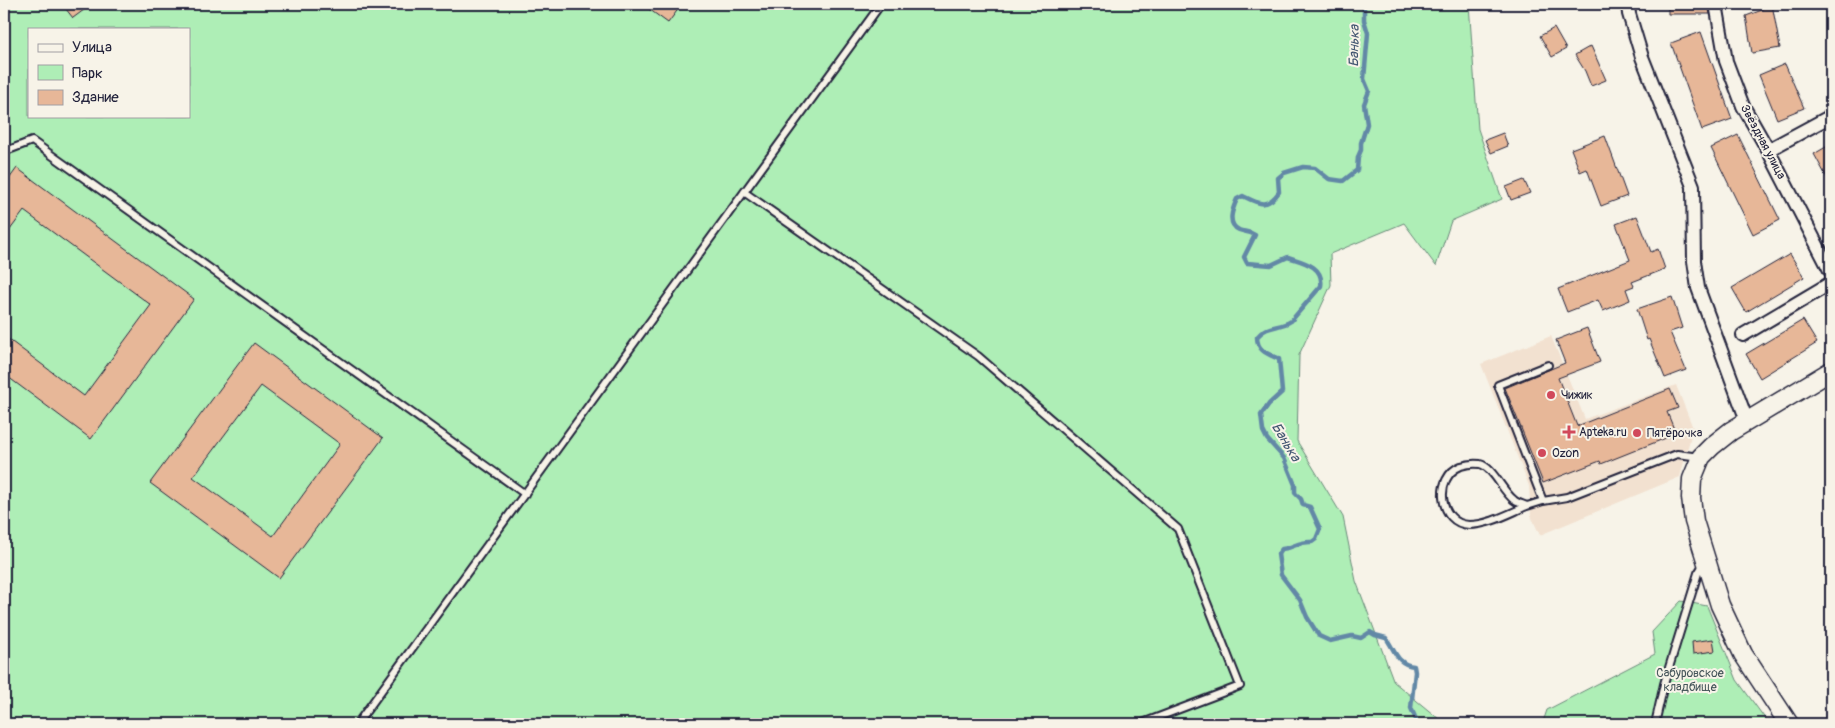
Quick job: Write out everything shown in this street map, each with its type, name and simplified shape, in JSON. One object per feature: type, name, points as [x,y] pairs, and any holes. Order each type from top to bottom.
[{"type":"street","points":[[1628,4],[1629,14],[1642,57],[1693,186],[1694,261],[1698,288],[1747,421]]},
{"type":"street","name":"Звёздная улица","points":[[1716,4],[1726,62],[1742,106],[1768,150],[1831,272]]},
{"type":"street","points":[[1768,150],[1831,116]]},
{"type":"street","points":[[1743,335],[1831,284]]},
{"type":"street","points":[[1789,724],[1743,654],[1720,605],[1694,521],[1691,498],[1692,479],[1701,457],[1712,446],[1747,421],[1831,371]]},
{"type":"lane","points":[[357,724],[881,4]]},
{"type":"lane","points":[[4,154],[32,141],[525,494]]},
{"type":"lane","points":[[744,192],[978,356],[1178,529],[1240,686],[1140,724]]},
{"type":"lane","points":[[1543,501],[1498,385],[1548,365]]},
{"type":"lane","points":[[1527,506],[1514,500],[1500,486],[1490,471],[1481,464],[1469,464],[1457,468],[1448,475],[1443,483],[1444,502],[1448,512],[1457,521],[1468,525],[1488,522],[1543,501],[1567,498],[1677,454],[1701,457]]},
{"type":"lane","points":[[1655,724],[1664,684],[1698,573],[1706,562]]},
{"type":"shaded area","points":[[1551,336],[1585,419],[1676,385],[1693,428],[1680,477],[1540,535],[1531,516],[1529,486],[1481,364]]},
{"type":"green space","points":[[4,4],[1469,4],[1478,129],[1502,199],[1451,221],[1436,266],[1404,223],[1330,254],[1331,285],[1299,355],[1297,441],[1343,517],[1356,581],[1394,682],[1445,724],[4,724]]},
{"type":"green space","name":"Сабуровское кладбище","points":[[1681,601],[1707,606],[1737,680],[1769,724],[1536,724],[1544,719],[1547,710],[1655,654],[1652,632]]},
{"type":"building","points":[[62,4],[92,4],[73,18]]},
{"type":"building","points":[[642,4],[682,4],[668,23]]},
{"type":"building","points":[[1668,4],[1708,4],[1710,14],[1668,14]]},
{"type":"building","points":[[1761,4],[1772,4],[1780,48],[1752,53],[1746,16],[1762,10]]},
{"type":"building","points":[[1554,28],[1566,49],[1552,57],[1540,36]]},
{"type":"building","points":[[1701,32],[1732,119],[1702,130],[1671,43]]},
{"type":"building","points":[[1591,46],[1606,80],[1591,86],[1585,71],[1575,55]]},
{"type":"building","points":[[1785,64],[1804,108],[1777,119],[1759,75]]},
{"type":"building","points":[[1503,133],[1508,146],[1491,153],[1485,140]]},
{"type":"building","points":[[1738,135],[1780,220],[1753,234],[1711,148]]},
{"type":"building","points":[[1605,136],[1627,196],[1601,206],[1587,169],[1580,172],[1571,149]]},
{"type":"building","points":[[1831,144],[1831,185],[1814,154]]},
{"type":"building","points":[[17,168],[194,299],[91,439],[4,374],[4,336],[84,396],[151,305],[24,211],[4,238],[4,186]]},
{"type":"building","points":[[1524,180],[1530,193],[1511,200],[1506,187]]},
{"type":"building","points":[[1637,216],[1651,252],[1658,249],[1665,269],[1632,282],[1634,286],[1626,289],[1630,300],[1603,311],[1598,300],[1567,312],[1558,289],[1630,260],[1616,224]]},
{"type":"building","points":[[1790,254],[1804,277],[1746,312],[1732,288]]},
{"type":"building","points":[[1672,297],[1682,328],[1670,332],[1686,370],[1665,378],[1649,339],[1647,340],[1637,309]]},
{"type":"building","points":[[1803,320],[1817,343],[1760,378],[1746,354]]},
{"type":"building","points":[[1587,328],[1600,362],[1558,378],[1577,426],[1670,389],[1678,408],[1667,412],[1676,434],[1601,464],[1600,461],[1543,483],[1505,388],[1565,363],[1556,340]]},
{"type":"building","points":[[254,343],[383,438],[279,578],[150,483]],"holes":[[[261,386],[340,444],[273,536],[193,477]]]},
{"type":"building","points":[[1713,639],[1715,651],[1693,654],[1692,642]]},
{"type":"waterway","name":"Банька","points":[[1364,4],[1364,20],[1368,33],[1364,79],[1369,91],[1364,104],[1367,124],[1361,143],[1357,170],[1343,181],[1329,179],[1315,168],[1303,167],[1284,173],[1278,178],[1279,192],[1271,201],[1258,203],[1243,196],[1237,199],[1232,211],[1232,220],[1235,227],[1239,230],[1255,235],[1244,257],[1247,263],[1271,265],[1288,257],[1316,269],[1321,279],[1321,286],[1291,321],[1269,328],[1257,337],[1257,342],[1261,349],[1279,359],[1282,392],[1269,404],[1261,415],[1263,431],[1267,439],[1284,458],[1295,485],[1295,493],[1301,499],[1303,505],[1310,507],[1320,529],[1316,539],[1312,542],[1282,549],[1278,554],[1281,575],[1300,600],[1307,617],[1319,636],[1330,641],[1352,636],[1361,638],[1370,632],[1386,638],[1400,660],[1414,666],[1411,708],[1418,724]]},
{"type":"place","name":"Чижик","points":[[1551,395]]},
{"type":"place","name":"Apteka.ru","points":[[1569,432]]},
{"type":"place","name":"Пятёрочка","points":[[1637,433]]},
{"type":"place","name":"Ozon","points":[[1542,453]]}]
